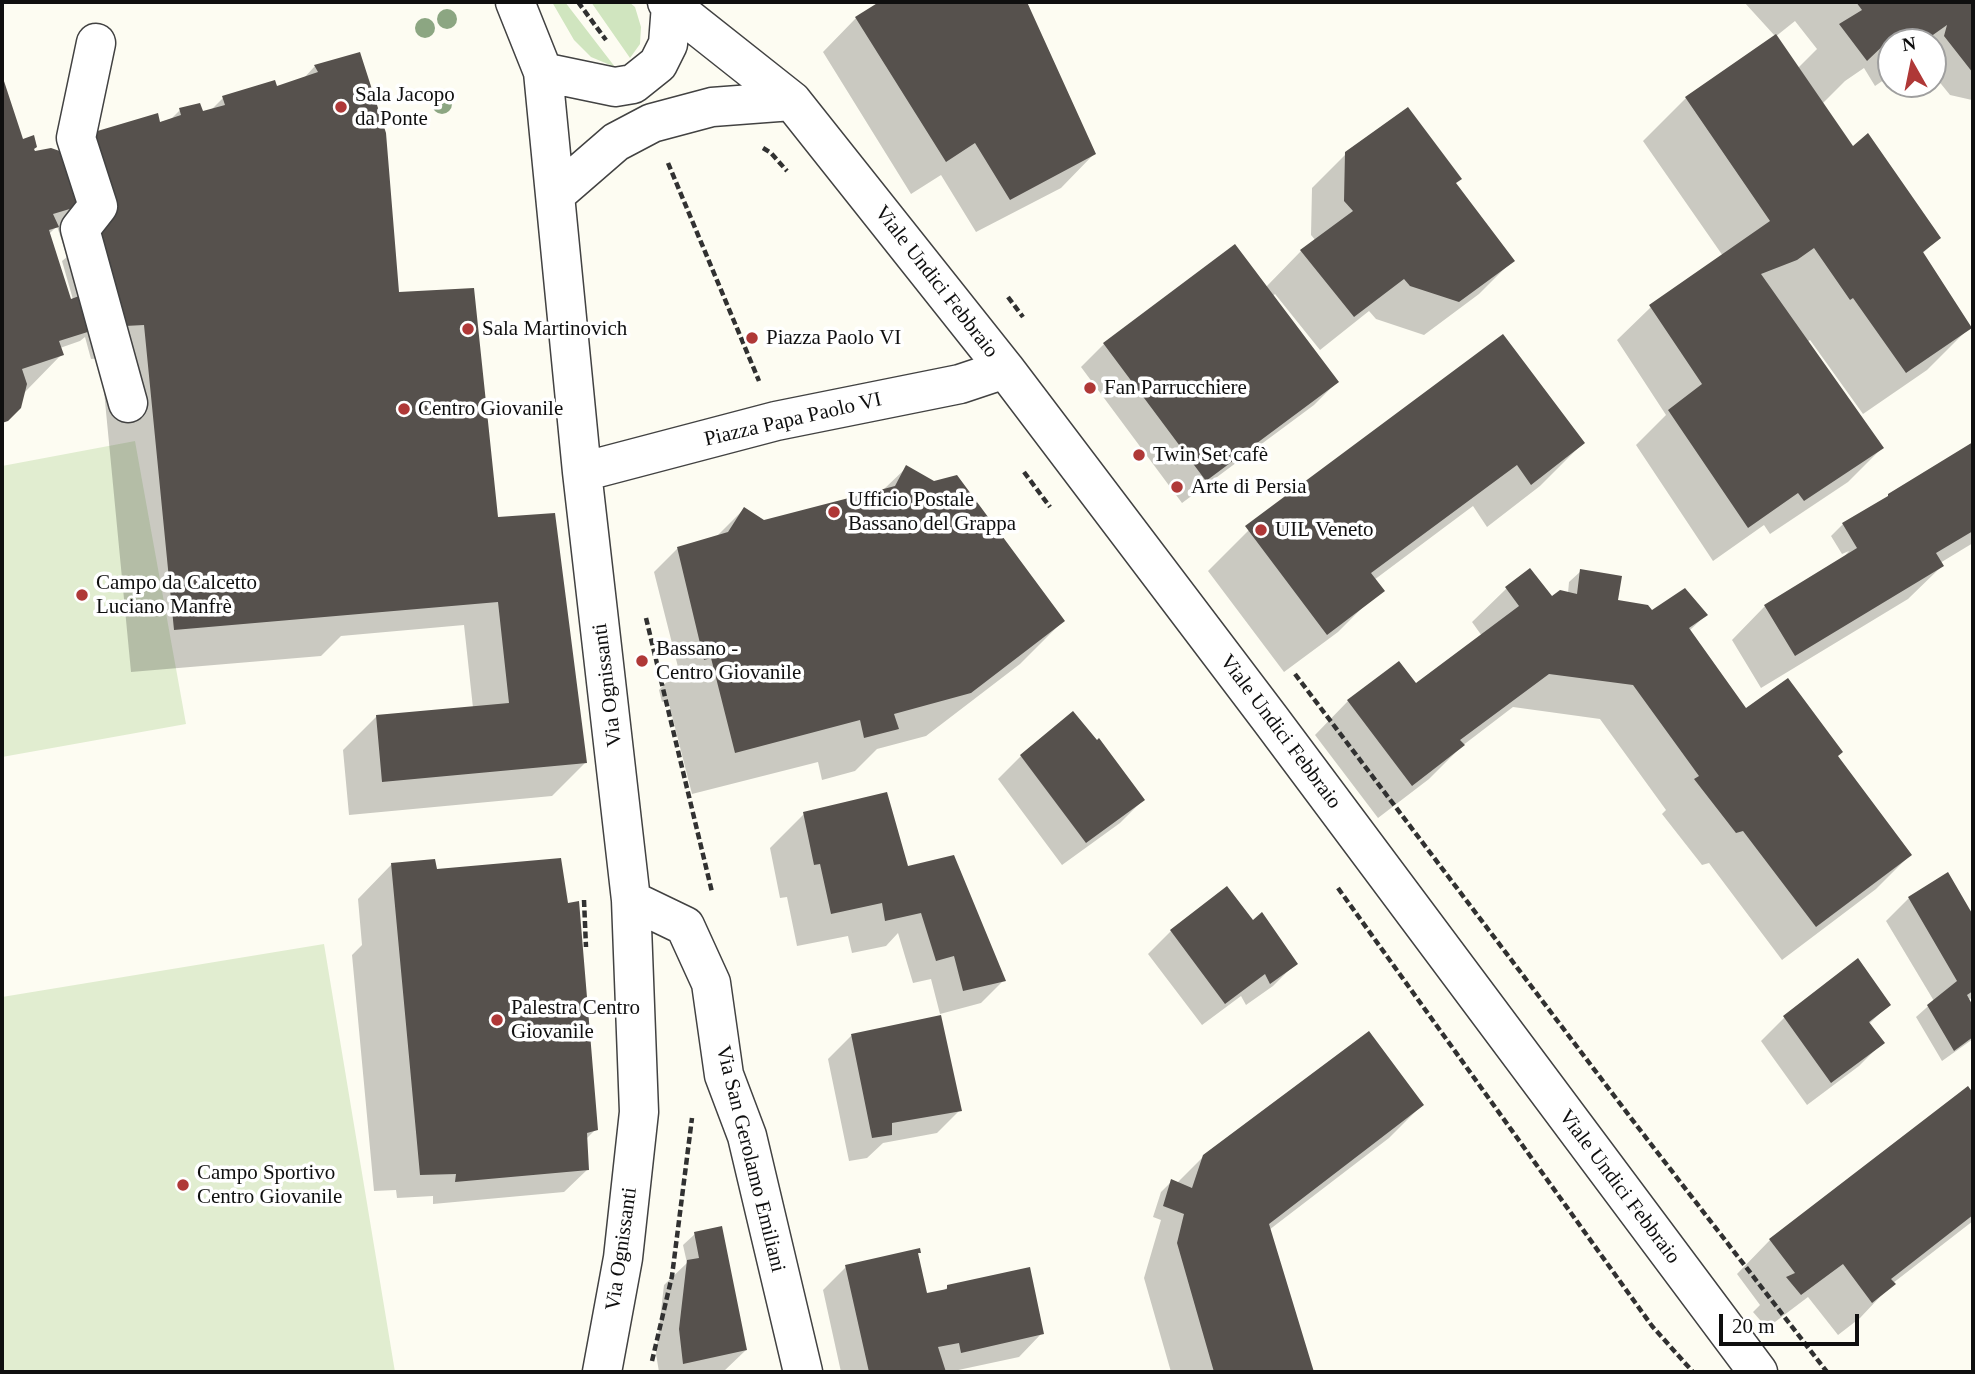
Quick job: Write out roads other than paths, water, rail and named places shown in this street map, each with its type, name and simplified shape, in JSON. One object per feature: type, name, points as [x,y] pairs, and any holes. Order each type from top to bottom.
[{"type":"street","name":"Via Ognissanti","points":[[515,2],[543,72],[582,472],[631,900],[639,1112],[623,1258],[601,1372]]},
{"type":"street","name":"Viale Undici Febbraio","points":[[543,72],[615,87],[633,84],[658,64],[668,44],[669,3]]},
{"type":"street","name":"Viale Undici Febbraio","points":[[669,3],[792,101],[1005,369],[1758,1372]]},
{"type":"street","points":[[96,43],[76,138],[98,206],[80,229],[128,403]]},
{"type":"street","points":[[556,194],[616,142],[653,123],[712,107],[792,101]]},
{"type":"street","name":"Piazza Papa Paolo VI","points":[[582,472],[776,421],[960,384],[1005,369]]},
{"type":"street","name":"Via San Gerolamo Emiliani","points":[[631,900],[685,926],[711,983],[724,1075],[747,1136],[803,1372]]},
{"type":"place","name":"Sala Jacopo da Ponte","points":[[341,107]]},
{"type":"place","name":"Sala Martinovich","points":[[468,329]]},
{"type":"place","name":"Piazza Paolo VI","points":[[752,338]]},
{"type":"place","name":"Fan Parrucchiere","points":[[1090,388]]},
{"type":"place","name":"Centro Giovanile","points":[[404,409]]},
{"type":"place","name":"Twin Set cafè","points":[[1139,455]]},
{"type":"place","name":"Arte di Persia","points":[[1177,487]]},
{"type":"place","name":"Ufficio Postale Bassano del Grappa","points":[[834,512]]},
{"type":"place","name":"UIL Veneto","points":[[1261,530]]},
{"type":"place","name":"Campo da Calcetto Luciano Manfrè","points":[[82,595]]},
{"type":"place","name":"Bassano - Centro Giovanile","points":[[642,661]]},
{"type":"place","name":"Palestra Centro Giovanile","points":[[497,1020]]},
{"type":"place","name":"Campo Sportivo Centro Giovanile","points":[[183,1185]]}]
